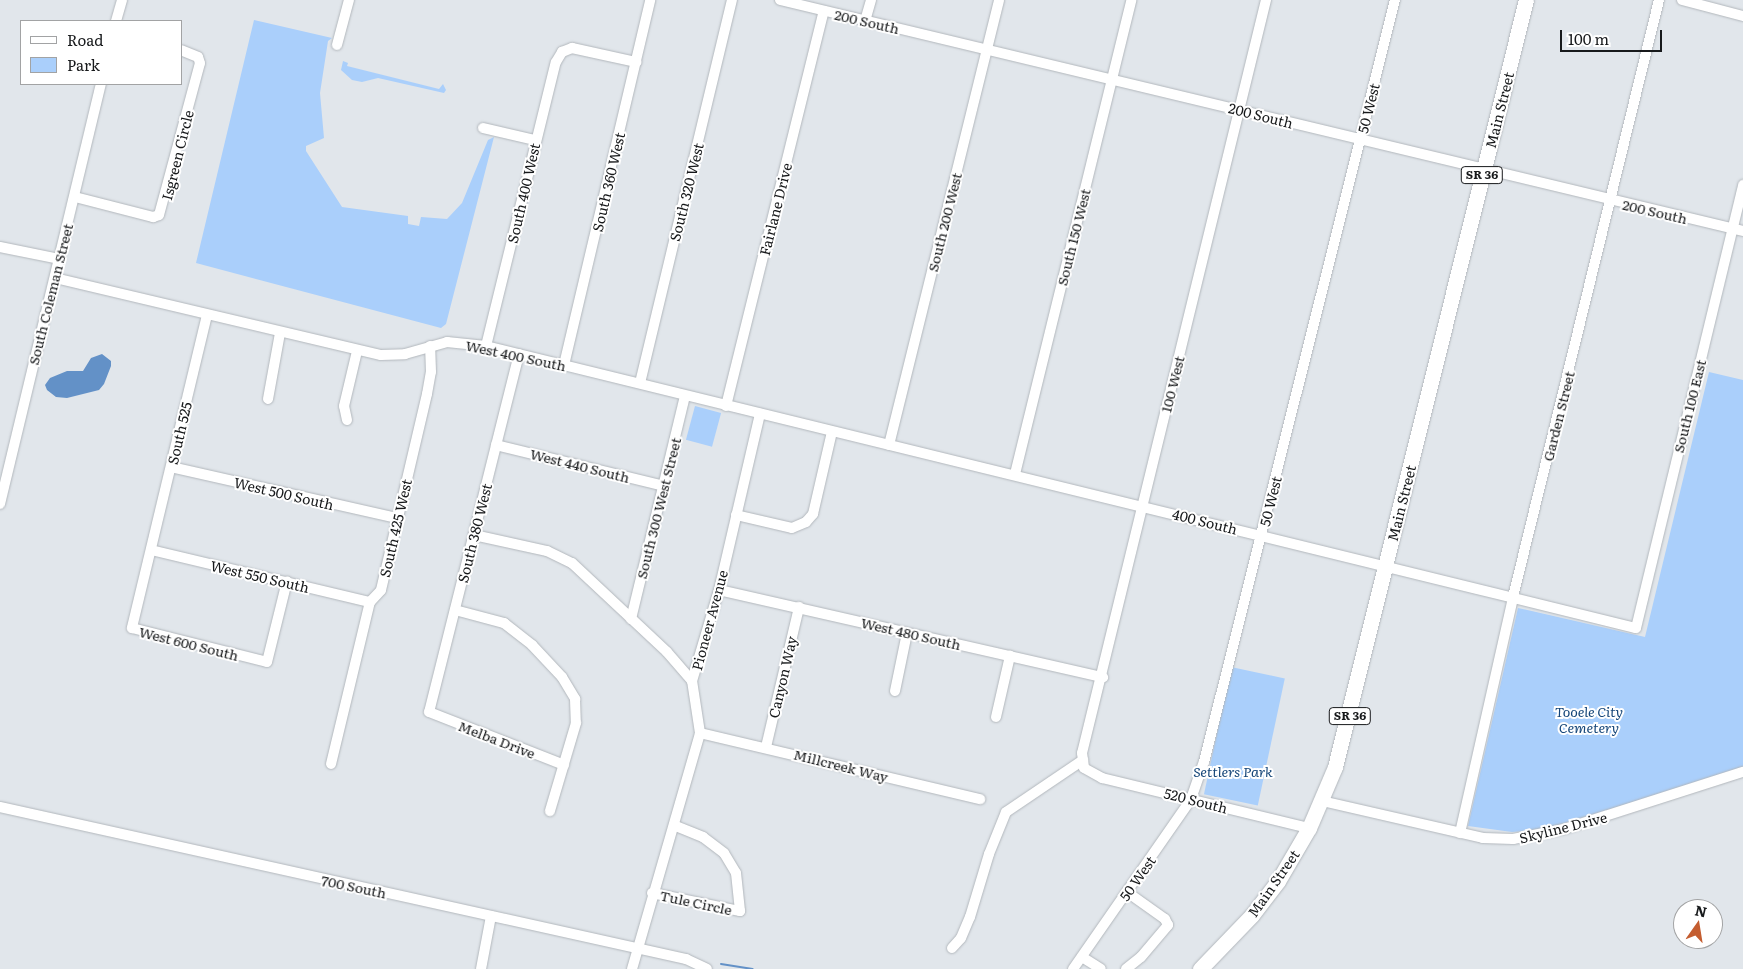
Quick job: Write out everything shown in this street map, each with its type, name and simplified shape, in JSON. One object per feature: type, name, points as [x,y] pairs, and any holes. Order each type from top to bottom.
[{"type":"highway","name":"Main Street","points":[[1200,969],[1252,915],[1278,881],[1309,828],[1322,801],[1346,729],[1526,0]]},
{"type":"street","points":[[116,20],[122,0]]},
{"type":"street","points":[[337,45],[349,0]]},
{"type":"street","name":"South 360 West","points":[[564,365],[650,0]]},
{"type":"street","name":"South 320 West","points":[[640,384],[732,0]]},
{"type":"street","name":"200 South","points":[[780,0],[1743,232]]},
{"type":"street","points":[[866,21],[870,0]]},
{"type":"street","name":"South 200 West","points":[[889,445],[999,0]]},
{"type":"street","name":"South 150 West","points":[[1015,474],[1131,0]]},
{"type":"street","name":"100 West","points":[[1084,764],[1082,753],[1266,0]]},
{"type":"street","name":"50 West","points":[[1073,969],[1191,799],[1204,762],[1395,0]]},
{"type":"street","name":"Garden Street","points":[[1460,833],[1513,596],[1659,0]]},
{"type":"street","points":[[1682,0],[1743,16]]},
{"type":"street","name":"Fairlane Drive","points":[[726,406],[824,12]]},
{"type":"street","name":"South 400 West","points":[[486,346],[535,140],[556,62],[562,52],[572,48],[636,62]]},
{"type":"street","name":"Isgreen Circle","points":[[74,197],[153,217],[159,215],[200,63],[198,56],[182,50]]},
{"type":"street","name":"South Coleman Street","points":[[0,504],[101,85]]},
{"type":"street","points":[[483,128],[535,140]]},
{"type":"street","name":"South 100 East","points":[[1636,628],[1743,184]]},
{"type":"street","points":[[0,247],[59,259]]},
{"type":"street","name":"West 400 South","points":[[55,278],[280,333],[381,355],[405,354],[448,342],[486,346],[889,445]]},
{"type":"street","name":"South 525","points":[[151,550],[207,315]]},
{"type":"street","points":[[268,399],[280,333]]},
{"type":"street","name":"South 425 West","points":[[331,764],[370,602],[381,590],[427,394],[431,372],[430,346]]},
{"type":"street","points":[[347,420],[344,406],[357,351]]},
{"type":"street","name":"South 380 West","points":[[429,712],[519,354]]},
{"type":"street","name":"South 300 West Street","points":[[631,619],[685,396]]},
{"type":"street","name":"Pioneer Avenue","points":[[632,969],[652,893],[674,825],[700,733],[692,681],[718,590],[760,414]]},
{"type":"street","points":[[736,515],[792,528],[806,522],[813,514],[832,432]]},
{"type":"street","name":"West 440 South","points":[[496,445],[664,486]]},
{"type":"street","name":"400 South","points":[[889,445],[1015,474],[1636,628]]},
{"type":"street","name":"West 500 South","points":[[171,467],[397,518]]},
{"type":"street","points":[[474,535],[547,551],[572,563],[667,652],[692,681]]},
{"type":"street","name":"West 550 South","points":[[151,550],[370,602]]},
{"type":"street","name":"West 600 South","points":[[151,550],[132,628],[267,662],[287,581]]},
{"type":"street","name":"West 480 South","points":[[718,590],[1102,677]]},
{"type":"street","name":"Canyon Way","points":[[766,747],[799,607]]},
{"type":"street","points":[[455,610],[504,623],[532,645],[562,677],[575,699],[576,723],[550,810]]},
{"type":"street","points":[[895,691],[907,633]]},
{"type":"street","points":[[996,717],[1010,656]]},
{"type":"street","name":"Melba Drive","points":[[429,712],[564,765]]},
{"type":"street","name":"Millcreek Way","points":[[700,733],[766,747],[980,800]]},
{"type":"street","points":[[952,948],[961,938],[970,917],[989,854],[1006,812],[1084,764]]},
{"type":"street","name":"520 South","points":[[1084,764],[1102,778],[1309,828]]},
{"type":"street","name":"Skyline Drive","points":[[1322,801],[1460,833],[1513,840],[1543,834],[1743,772]]},
{"type":"street","name":"700 South","points":[[0,808],[686,959],[707,969]]},
{"type":"street","name":"Tule Circle","points":[[652,893],[740,911],[736,873],[724,853],[703,837],[674,825]]},
{"type":"street","points":[[1126,969],[1141,957],[1168,925],[1165,919],[1127,892]]},
{"type":"street","points":[[481,969],[491,916]]},
{"type":"street","points":[[1082,956],[1101,969]]},
{"type":"green space","points":[[254,20],[332,38],[328,41],[320,93],[324,138],[306,146],[306,151],[342,207],[408,216],[408,224],[419,226],[421,217],[447,219],[462,203],[488,140],[494,137],[446,324],[441,328],[196,263]]},
{"type":"green space","points":[[343,61],[348,63],[347,66],[439,89],[443,84],[446,90],[444,93],[378,78],[362,82],[352,80],[341,70]]},
{"type":"green space","name":"Tooele City Cemetery","points":[[1709,372],[1743,380],[1743,769],[1541,830],[1512,832],[1468,826],[1518,608],[1645,637]]},
{"type":"green space","points":[[695,406],[721,413],[712,447],[686,440]]},
{"type":"green space","name":"Settlers Park","points":[[1231,667],[1285,678],[1258,806],[1204,794]]},
{"type":"shaded area","points":[[102,354],[111,361],[111,366],[104,384],[99,390],[67,398],[56,397],[47,390],[45,385],[50,378],[67,371],[83,371],[91,358]]},
{"type":"waterway","points":[[721,964],[753,969]]}]
